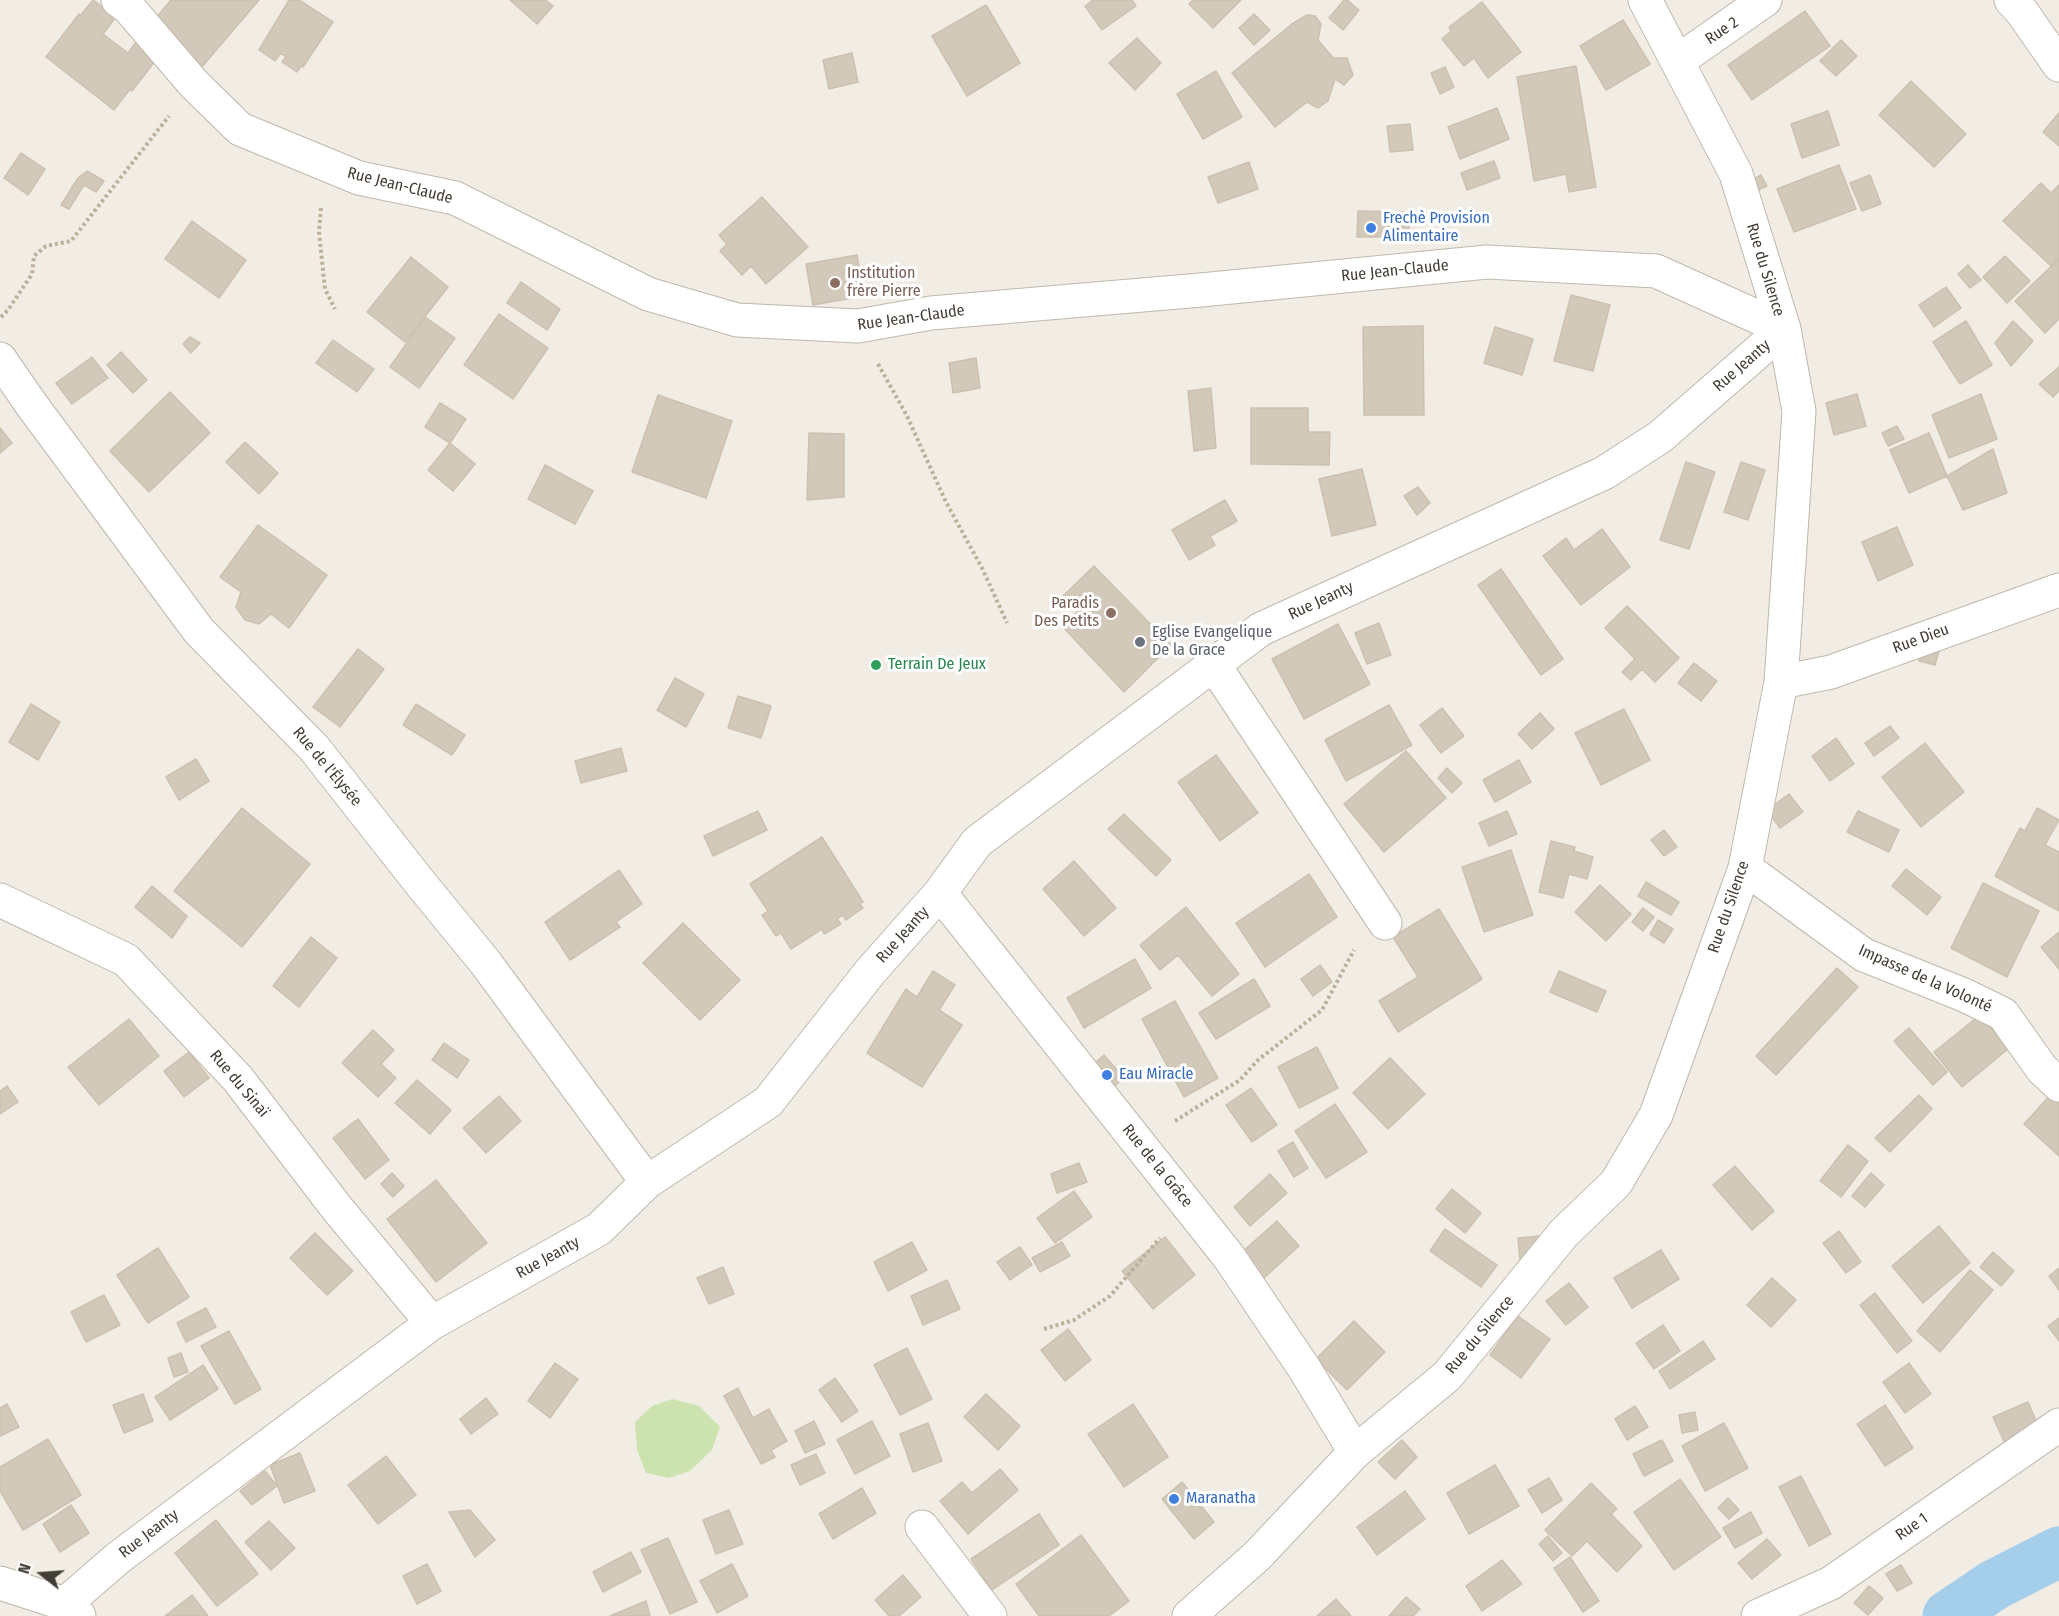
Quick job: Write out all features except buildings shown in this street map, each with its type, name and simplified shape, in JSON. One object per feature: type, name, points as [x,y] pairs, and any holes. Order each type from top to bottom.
[{"type":"street","name":"Rue Jean-Claude","points":[[118,0],[128,8],[194,84],[240,129],[359,178],[455,198],[648,294],[737,320],[858,326],[931,313],[1487,262],[1656,271],[1784,330]]},
{"type":"street","name":"Rue du Silence","points":[[1189,1616],[1257,1556],[1355,1452],[1447,1376],[1564,1233],[1616,1183],[1656,1115],[1744,868],[1781,682],[1799,411],[1784,330],[1736,174],[1645,0]]},
{"type":"street","name":"Rue 2","points":[[1678,61],[1765,0]]},
{"type":"street","points":[[2011,0],[2059,65]]},
{"type":"street","name":"Rue Jeanty","points":[[72,1610],[118,1558],[432,1323],[599,1229],[647,1182],[768,1102],[870,972],[940,894],[977,842],[1261,629],[1604,473],[1660,437],[1784,330]]},
{"type":"street","name":"Rue de l'Élysée","points":[[0,359],[199,631],[314,748],[485,962],[647,1182]]},
{"type":"street","name":"Rue Dieu","points":[[1781,682],[1832,672],[2059,590]]},
{"type":"street","points":[[1214,665],[1380,916]]},
{"type":"street","name":"Impasse de la Volonté","points":[[1744,868],[1864,955],[1964,995],[2003,1014],[2042,1069],[2059,1085]]},
{"type":"street","name":"Rue de la Grâce","points":[[940,894],[1229,1257],[1304,1368],[1355,1452]]},
{"type":"street","name":"Rue du Sinaï","points":[[0,900],[126,960],[238,1079],[336,1207],[432,1323]]},
{"type":"street","name":"Rue 1","points":[[1758,1616],[1831,1583],[2059,1425]]},
{"type":"street","points":[[922,1527],[990,1616]]},
{"type":"street","points":[[0,1583],[72,1610]]},
{"type":"path","points":[[0,318],[32,274],[34,256],[46,246],[71,241],[194,84]]},
{"type":"path","points":[[326,165],[319,232],[325,289],[335,309]]},
{"type":"path","points":[[858,326],[906,414],[946,502],[1007,623]]},
{"type":"path","points":[[1138,1143],[1240,1080],[1258,1060],[1322,1010],[1380,916]]},
{"type":"path","points":[[1044,1329],[1074,1320],[1110,1296],[1188,1205]]},
{"type":"green space","points":[[672,1399],[699,1406],[720,1427],[712,1450],[690,1471],[669,1478],[646,1473],[637,1450],[635,1422],[652,1406]]},
{"type":"waterway","points":[[1948,1616],[1994,1585],[2059,1552]]},
{"type":"place","name":"Frechè Provision Alimentaire","points":[[1371,228]]},
{"type":"place","name":"Institution frère Pierre","points":[[835,283]]},
{"type":"place","name":"Paradis Des Petits","points":[[1111,613]]},
{"type":"place","name":"Eglise Evangelique De la Grace","points":[[1140,642]]},
{"type":"place","name":"Terrain De Jeux","points":[[876,665]]},
{"type":"place","name":"Eau Miracle","points":[[1107,1075]]},
{"type":"place","name":"Maranatha","points":[[1174,1499]]}]
